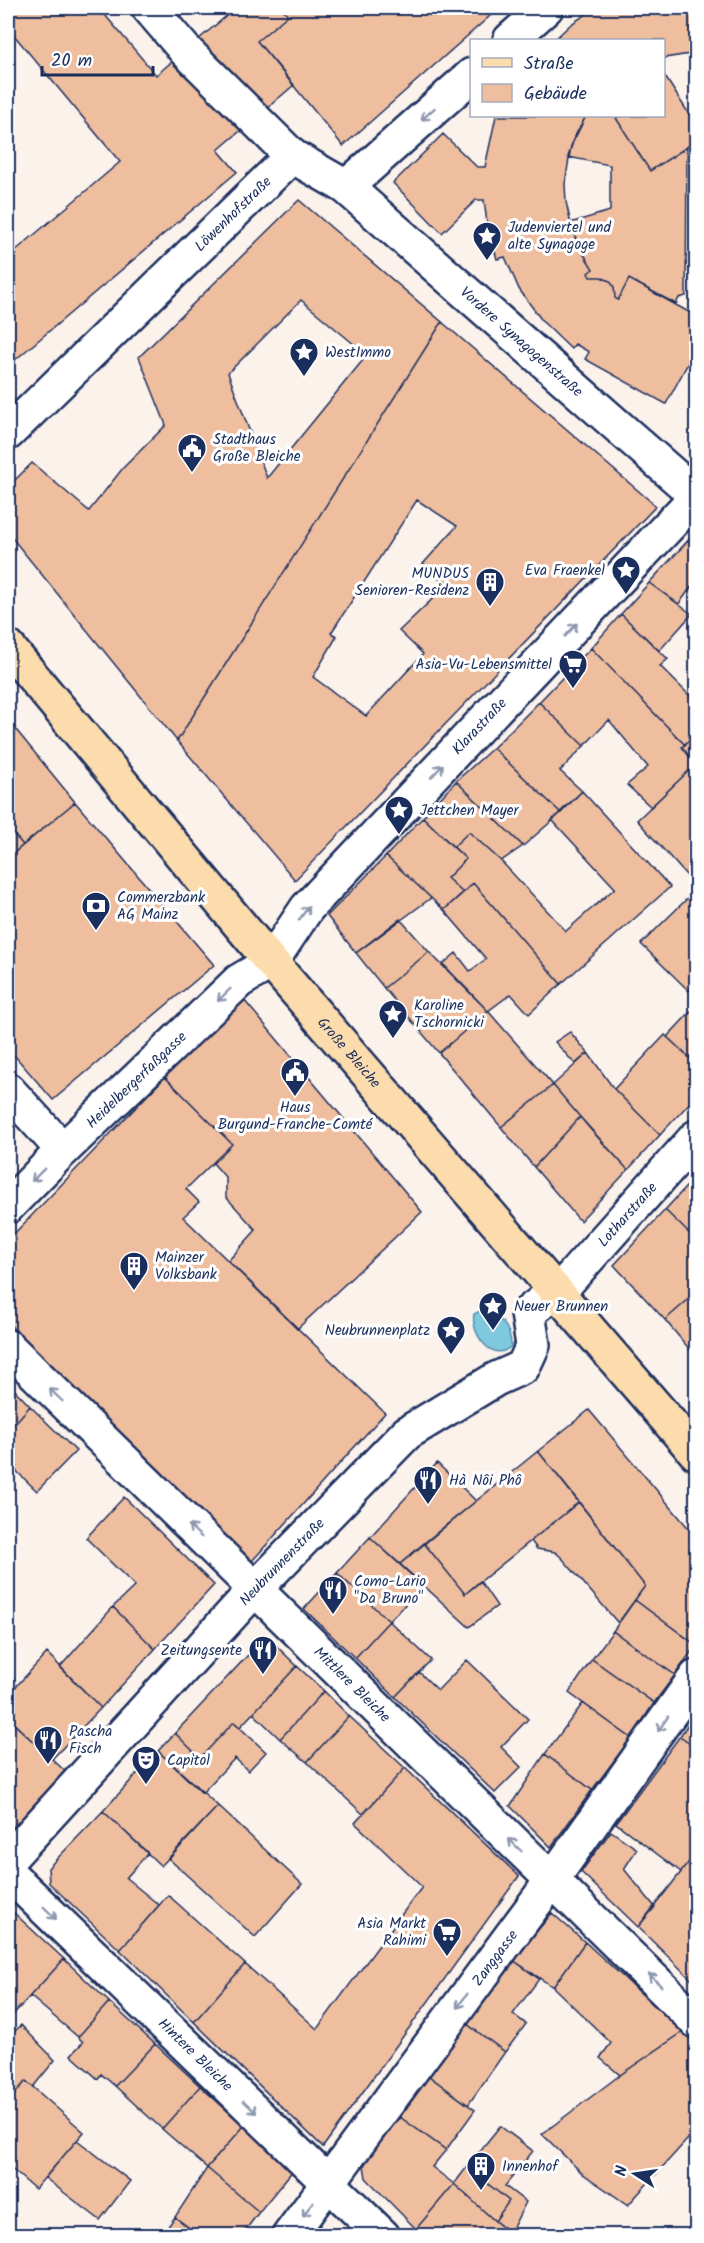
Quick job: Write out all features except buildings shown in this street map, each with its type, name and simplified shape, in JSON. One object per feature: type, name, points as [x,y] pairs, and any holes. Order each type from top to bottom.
[{"type":"main road","name":"Große Bleiche","points":[[8,647],[271,962],[696,1453]]},
{"type":"street","points":[[149,8],[185,50],[292,156],[346,187],[470,76]]},
{"type":"street","points":[[511,39],[546,8]]},
{"type":"street","name":"Löwenhofstraße","points":[[8,433],[292,156]]},
{"type":"street","name":"Vordere Synagogenstraße","points":[[346,187],[696,496]]},
{"type":"street","name":"Klarastraße","points":[[271,962],[307,908],[696,496]]},
{"type":"street","name":"Heidelbergerfaßgasse","points":[[8,1206],[239,981],[271,962]]},
{"type":"street","points":[[8,1090],[63,1150]]},
{"type":"street","name":"Lotharstraße","points":[[556,1290],[568,1281],[696,1137]]},
{"type":"street","name":"Neubrunnenstraße","points":[[8,1860],[254,1590],[407,1433],[496,1379],[523,1367],[532,1345],[528,1313],[556,1290]]},
{"type":"street","name":"Mittlere Bleiche","points":[[8,1347],[696,2021]]},
{"type":"street","name":"Zanggasse","points":[[289,2235],[551,1880],[696,1677]]},
{"type":"street","name":"Hintere Bleiche","points":[[8,1873],[383,2235]]},
{"type":"water","name":"Neuer Brunnen","points":[[484,1309],[500,1319],[507,1328],[511,1346],[504,1351],[497,1352],[490,1349],[479,1337],[474,1314]]},
{"type":"place","name":"Judenviertel und alte Synagoge","points":[[487,262]]},
{"type":"place","name":"WestImmo","points":[[304,378]]},
{"type":"place","name":"Stadthaus Große Bleiche","points":[[192,474]]},
{"type":"place","name":"Eva Fraenkel","points":[[626,596]]},
{"type":"place","name":"MUNDUS Senioren-Residenz","points":[[490,608]]},
{"type":"place","name":"Asia-Vu-Lebensmittel","points":[[573,690]]},
{"type":"place","name":"Jettchen Mayer","points":[[399,836]]},
{"type":"place","name":"Commerzbank AG Mainz","points":[[96,932]]},
{"type":"place","name":"Karoline Tschornicki","points":[[393,1040]]},
{"type":"place","name":"Haus Burgund-Franche-Comté","points":[[295,1098]]},
{"type":"place","name":"Mainzer Volksbank","points":[[134,1292]]},
{"type":"place","name":"Neuer Brunnen","points":[[493,1332]]},
{"type":"place","name":"Neubrunnenplatz","points":[[451,1356]]},
{"type":"place","name":"Hà Nôi Phô","points":[[428,1506]]},
{"type":"place","name":"Como-Lario \"Da Bruno\"","points":[[333,1616]]},
{"type":"place","name":"Zeitungsente","points":[[263,1676]]},
{"type":"place","name":"Pascha Fisch","points":[[48,1766]]},
{"type":"place","name":"Capitol","points":[[146,1786]]},
{"type":"place","name":"Asia Markt Rahimi","points":[[447,1958]]},
{"type":"place","name":"Innenhof","points":[[481,2192]]}]
